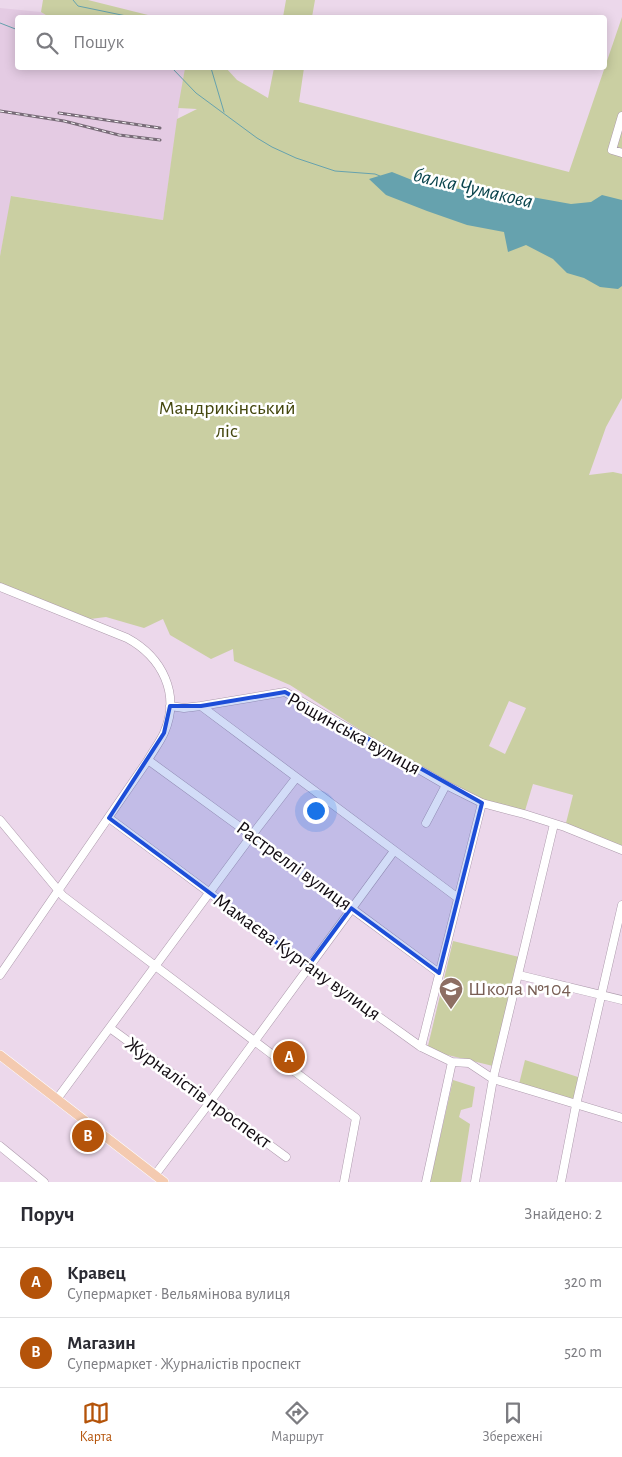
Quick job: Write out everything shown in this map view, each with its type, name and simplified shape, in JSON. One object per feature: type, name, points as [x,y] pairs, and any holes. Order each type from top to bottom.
[{"type":"main road","points":[[0,1055],[164,1182]]},
{"type":"street","points":[[622,116],[612,150],[622,153]]},
{"type":"street","points":[[0,587],[138,644],[157,663],[168,684],[170,706],[164,733],[148,760],[0,975]]},
{"type":"street","name":"Рощинська вулиця","points":[[170,706],[184,708],[201,706],[285,692],[446,785],[482,803],[554,824],[622,850]]},
{"type":"street","points":[[201,706],[458,898]]},
{"type":"street","name":"Растреллі вулиця","points":[[148,760],[439,973]]},
{"type":"street","points":[[57,1099],[296,778]]},
{"type":"street","points":[[426,823],[446,785]]},
{"type":"street","points":[[421,1047],[482,803]]},
{"type":"street","name":"Мамаєва Кургану вулиця","points":[[109,818],[308,966],[421,1047],[452,1062],[469,1063],[493,1079],[622,1118]]},
{"type":"street","points":[[0,820],[63,896],[155,968],[255,1040],[356,1118],[344,1182]]},
{"type":"street","points":[[475,1182],[493,1079],[554,824]]},
{"type":"street","points":[[155,1175],[394,851]]},
{"type":"street","points":[[561,1182],[576,1105],[622,905]]},
{"type":"street","points":[[518,974],[622,1000]]},
{"type":"street","name":"Журналістів проспект","points":[[110,1028],[286,1158]]},
{"type":"street","points":[[426,1182],[452,1062]]},
{"type":"street","points":[[0,1146],[44,1182]]},
{"type":"highlighted area","points":[[285,692],[482,803],[439,973],[351,908],[308,966],[109,818],[164,733],[170,706],[201,706]]},
{"type":"shaded area","points":[[0,8],[41,12],[46,15],[15,15],[15,70],[185,70],[163,220],[12,196],[0,256]]},
{"type":"green space","points":[[43,0],[88,0],[148,15],[46,15],[41,12]]},
{"type":"green space","points":[[286,0],[315,0],[312,15],[283,15]]},
{"type":"green space","name":"Мандрикінський ліс","points":[[622,17],[622,398],[606,427],[589,475],[613,472],[622,474],[622,850],[565,827],[573,795],[533,784],[524,814],[497,808],[446,785],[290,685],[234,661],[233,649],[211,659],[170,635],[163,619],[144,628],[106,617],[82,620],[0,587],[0,256],[11,196],[163,220],[177,119],[197,109],[178,108],[185,70],[228,70],[237,80],[268,98],[274,70],[304,70],[299,102],[569,172],[604,70],[607,70],[607,61]],"holes":[[[509,701],[526,708],[505,754],[489,746]]]},
{"type":"green space","points":[[453,941],[519,957],[493,1066],[427,1050]]},
{"type":"green space","points":[[525,1060],[578,1077],[574,1099],[519,1084]]},
{"type":"green space","points":[[453,1080],[475,1087],[472,1107],[461,1110],[459,1117],[470,1124],[461,1182],[430,1182]]},
{"type":"water","points":[[392,172],[427,186],[515,194],[571,204],[591,202],[602,195],[622,200],[622,286],[618,289],[600,287],[584,278],[567,273],[553,259],[526,245],[508,252],[504,232],[467,225],[386,195],[369,179]]},
{"type":"waterway","points":[[73,0],[78,6],[122,15]]},
{"type":"waterway","name":"балка Чумакова","points":[[0,23],[15,29]]},
{"type":"waterway","name":"балка Чумакова","points":[[174,70],[196,93],[272,147],[296,158],[335,171],[380,176]]},
{"type":"waterway","points":[[212,70],[224,112]]},
{"type":"railway","points":[[0,111],[64,121],[119,135],[160,140]]},
{"type":"railway","points":[[59,113],[160,128]]},
{"type":"place","name":"Школа №104","points":[[451,1010]]},
{"type":"place","name":"Кравец","points":[[289,1057]]},
{"type":"place","name":"Магазин","points":[[88,1136]]}]
